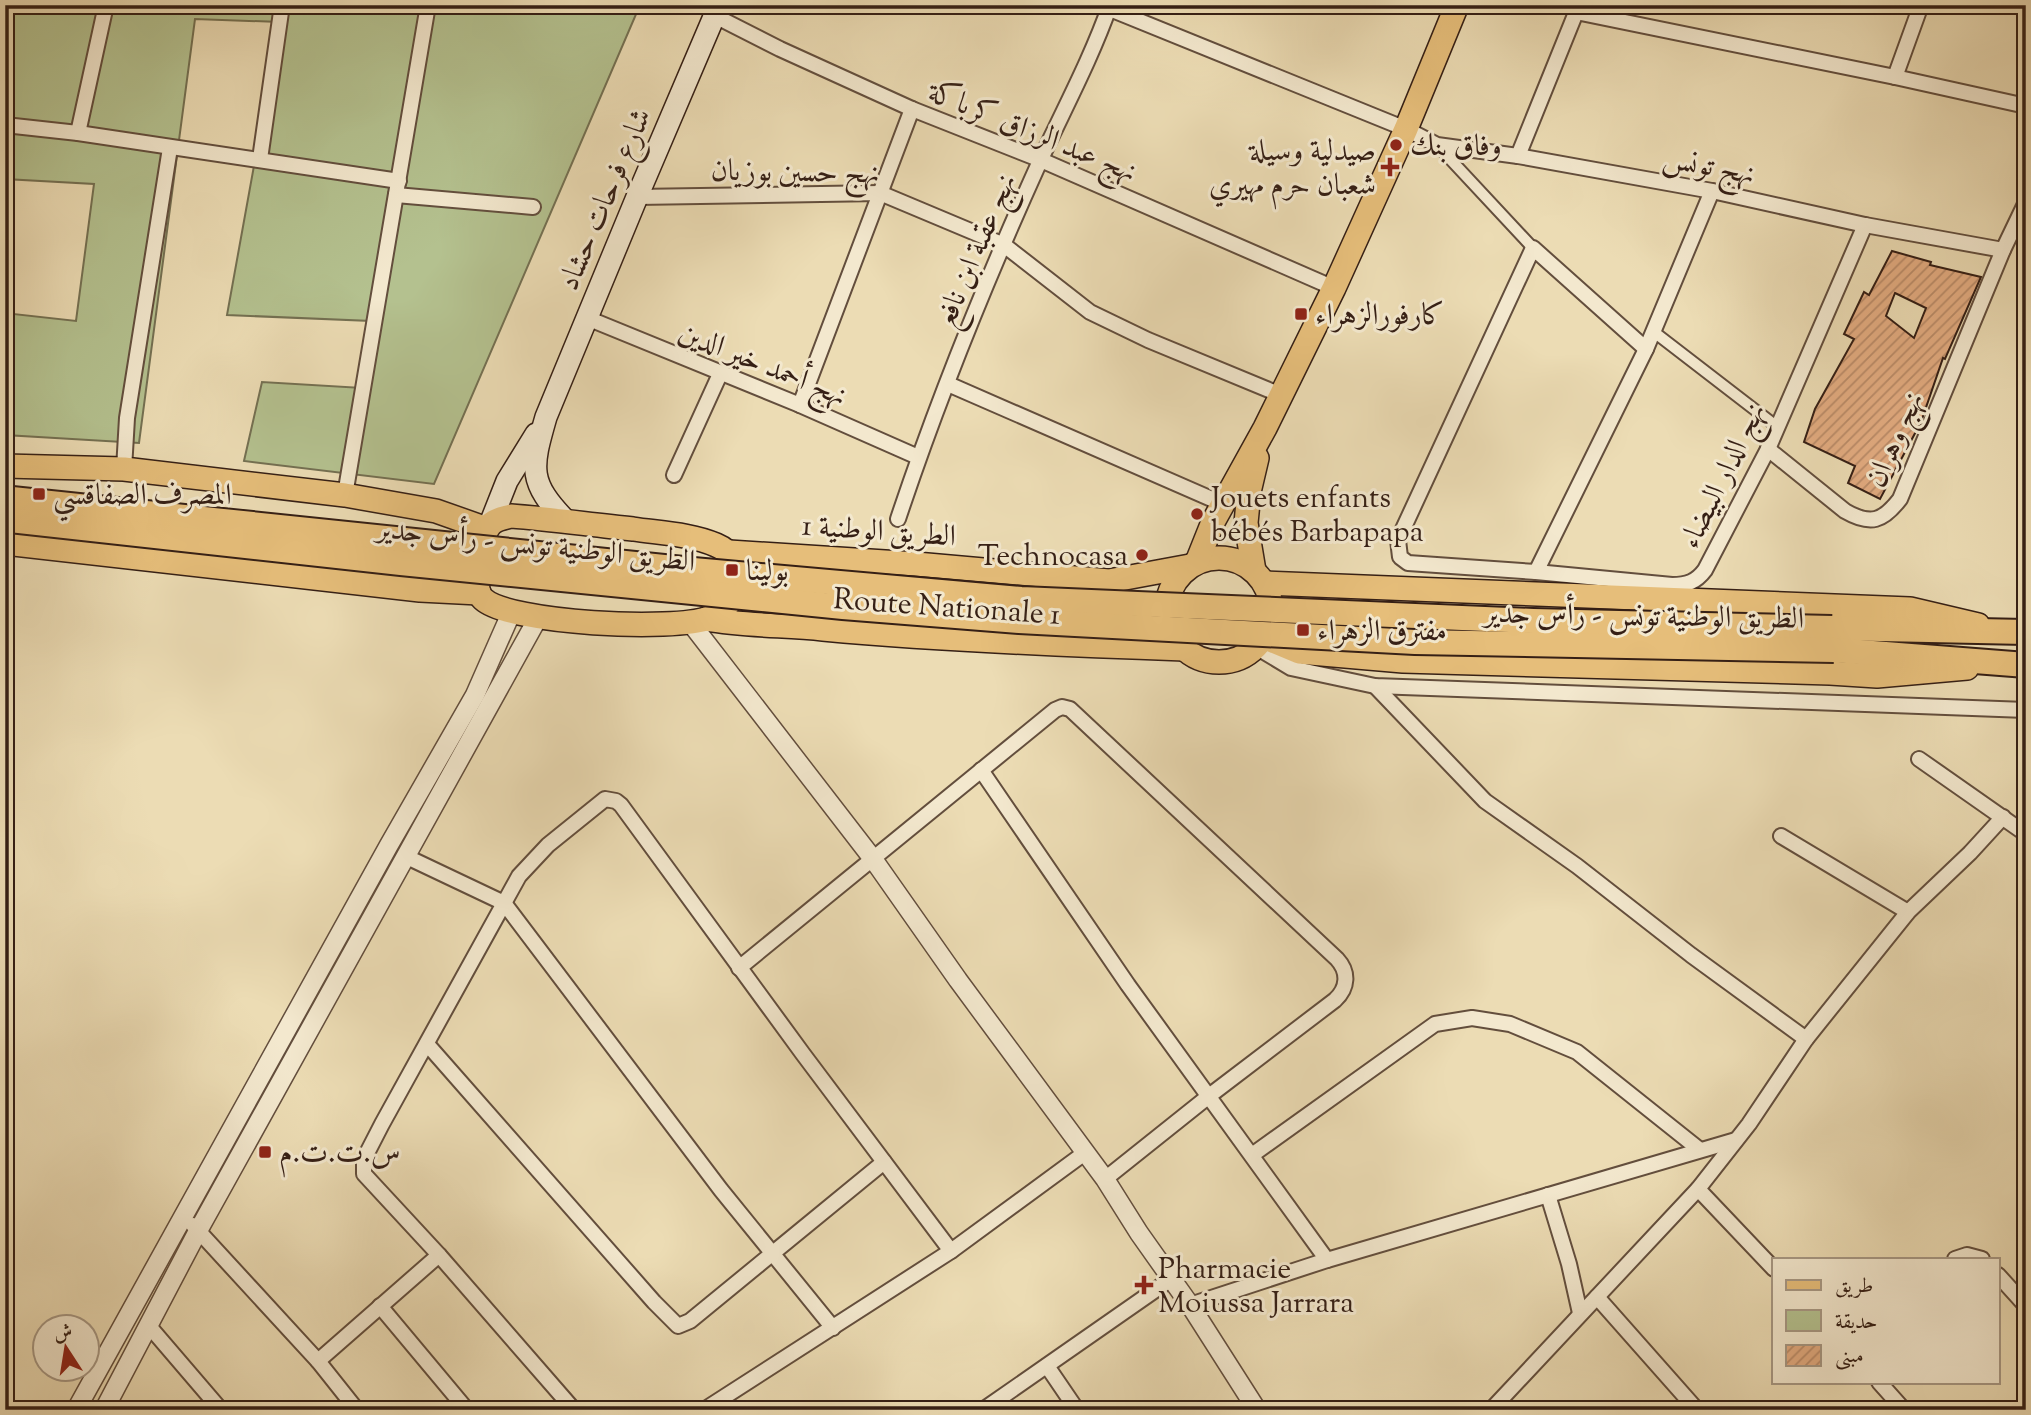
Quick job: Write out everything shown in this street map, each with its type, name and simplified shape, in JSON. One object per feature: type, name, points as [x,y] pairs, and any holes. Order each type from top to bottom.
[{"type":"highway","name":"الطريق الوطنية تونس - رأس جدير","points":[[8,516],[401,563],[843,607],[1019,621],[1415,642],[1833,639],[2019,631]]},
{"type":"highway","name":"الطريق الوطنية تونس - رأس جدير","points":[[1833,639],[2020,664]]},
{"type":"main road","points":[[1265,428],[1246,506],[1246,531],[1259,577],[1270,596],[1269,625],[1260,642],[1233,660],[1220,662],[1195,656],[1184,649],[1172,634],[1167,616],[1168,597],[1176,579],[1194,564],[1334,288],[1406,129],[1457,5]]},
{"type":"main road","name":"شارع فرحات حشاد","points":[[546,417],[717,11]]},
{"type":"main road","points":[[546,417],[536,454],[536,475],[544,496],[567,522]]},
{"type":"main road","points":[[8,516],[393,587],[479,593],[477,565],[489,527],[507,481],[546,417]]},
{"type":"main road","points":[[5,466],[124,469],[345,495],[436,511],[489,527]]},
{"type":"main road","name":"الطريق الوطنية 1","points":[[489,527],[510,516],[694,538],[729,552],[916,564],[1109,581],[1212,558],[1227,558],[1241,563],[1259,577],[1910,608],[2019,631]]},
{"type":"main road","points":[[698,621],[726,608],[736,590],[738,568],[729,552]]},
{"type":"main road","name":"Route Nationale 1","points":[[479,593],[486,602],[512,611],[539,617],[614,624],[698,621],[1017,644],[1184,649]]},
{"type":"main road","points":[[1260,642],[1299,652],[1403,661],[1877,676],[2020,664]]},
{"type":"street","points":[[78,133],[106,5]]},
{"type":"street","points":[[260,159],[282,5]]},
{"type":"street","points":[[345,495],[428,5]]},
{"type":"street","points":[[1895,77],[1921,5]]},
{"type":"street","name":"نهج تونس","points":[[1106,7],[1406,129],[1437,145],[1518,156],[1712,191],[1865,225],[2003,250]]},
{"type":"street","name":"نهج عقبة ابن نافع","points":[[898,519],[918,457],[1004,245],[1070,102],[1106,7]]},
{"type":"street","points":[[1518,156],[1577,8],[2026,106]]},
{"type":"street","name":"نهج عبد الرزاق كرباكة","points":[[717,11],[780,50],[912,110],[1041,160],[1334,288]]},
{"type":"street","points":[[800,405],[912,110]]},
{"type":"street","points":[[5,125],[260,159],[398,188],[533,207]]},
{"type":"street","points":[[1437,145],[1533,248],[1646,349]]},
{"type":"street","points":[[124,469],[127,418],[170,148]]},
{"type":"street","points":[[1536,572],[1654,332],[1712,191]]},
{"type":"street","name":"نهج حسين بوزيان","points":[[637,197],[880,193],[1004,245],[1090,312],[1149,340],[1281,395]]},
{"type":"street","points":[[2003,250],[2026,202]]},
{"type":"street","name":"نهج الدار البيضاء","points":[[1533,248],[1398,540],[1400,557],[1408,563],[1672,585],[1691,583],[1699,579],[1705,570],[1768,449],[1865,225]]},
{"type":"street","name":"نهج وهران","points":[[1768,449],[1858,519],[1871,520],[1889,513],[1900,499],[2003,250]]},
{"type":"street","name":"نهج أحمد خير الدين","points":[[587,318],[800,405],[918,457]]},
{"type":"street","points":[[1654,332],[1776,426]]},
{"type":"street","points":[[674,475],[720,374]]},
{"type":"street","points":[[948,384],[1223,504]]},
{"type":"street","points":[[76,1410],[388,845],[475,695],[512,611]]},
{"type":"street","points":[[104,1410],[198,1231],[539,617]]},
{"type":"street","points":[[698,621],[1086,1152],[1258,1410]]},
{"type":"street","points":[[1260,642],[1291,668],[1375,686],[2026,710]]},
{"type":"street","points":[[2020,664],[2026,719]]},
{"type":"street","points":[[1375,686],[1485,801],[1577,866],[1691,955],[1806,1039]]},
{"type":"street","points":[[739,968],[1055,710],[1062,707],[1070,709],[1342,965],[1346,981],[1344,989],[1335,1000],[1105,1179]]},
{"type":"street","points":[[1919,760],[2026,834]]},
{"type":"street","points":[[981,770],[1128,985],[1327,1260]]},
{"type":"street","points":[[574,1410],[362,1170],[365,1157],[504,903],[532,860],[605,799],[611,799],[621,805],[951,1251]]},
{"type":"street","points":[[1491,1410],[1698,1189],[1749,1124],[1806,1039],[1908,912],[1970,853],[2003,817]]},
{"type":"street","points":[[1781,836],[1908,912]]},
{"type":"street","points":[[407,857],[504,903],[721,1189],[833,1328]]},
{"type":"street","points":[[1252,1155],[1435,1024],[1472,1018],[1510,1024],[1577,1052],[1700,1150]]},
{"type":"street","points":[[427,1044],[676,1325],[681,1326],[690,1321],[884,1162]]},
{"type":"street","points":[[1190,1305],[1327,1260],[1735,1140]]},
{"type":"street","points":[[704,1410],[951,1251],[1086,1152]]},
{"type":"street","points":[[1698,1189],[1772,1267]]},
{"type":"street","points":[[1548,1195],[1569,1264],[1580,1313]]},
{"type":"street","points":[[184,1215],[318,1361],[357,1410]]},
{"type":"street","points":[[318,1361],[439,1255]]},
{"type":"street","points":[[1958,1258],[1967,1255],[1978,1258]]},
{"type":"street","points":[[2000,1277],[2026,1306]]},
{"type":"street","points":[[983,1410],[1171,1279]]},
{"type":"street","points":[[1597,1297],[1697,1410]]},
{"type":"street","points":[[380,1306],[467,1410]]},
{"type":"street","points":[[149,1326],[221,1410]]},
{"type":"street","points":[[1047,1366],[1077,1410]]},
{"type":"street","points":[[1881,1384],[1904,1410]]},
{"type":"green space","points":[[5,5],[640,5],[434,484],[244,461],[262,382],[362,388],[371,321],[227,315],[280,22],[195,19],[139,443],[5,435],[5,313],[76,321],[94,184],[5,179]]},
{"type":"building","points":[[1892,251],[1931,262],[1930,265],[1981,277],[1945,359],[1943,358],[1921,422],[1880,499],[1848,483],[1855,466],[1804,442],[1815,409],[1854,339],[1844,334],[1864,292],[1869,295]],"holes":[[[1895,293],[1926,308],[1914,338],[1886,316]]]},
{"type":"place","name":"وفاق بنك","points":[[1396,145]]},
{"type":"place","name":"صيدلية وسيلة شعبان حرم مهيري","points":[[1390,167]]},
{"type":"place","name":"كارفورالزهراء","points":[[1301,314]]},
{"type":"place","name":"المصرف الصفاقسي","points":[[39,494]]},
{"type":"place","name":"Jouets enfants bébés Barbapapa","points":[[1197,514]]},
{"type":"place","name":"Technocasa","points":[[1142,555]]},
{"type":"place","name":"بولينا","points":[[732,570]]},
{"type":"place","name":"مفترق الزهراء","points":[[1303,630]]},
{"type":"place","name":"س.ت.ت.م","points":[[265,1152]]},
{"type":"place","name":"Pharmacie Moiussa Jarrara","points":[[1144,1285]]}]
